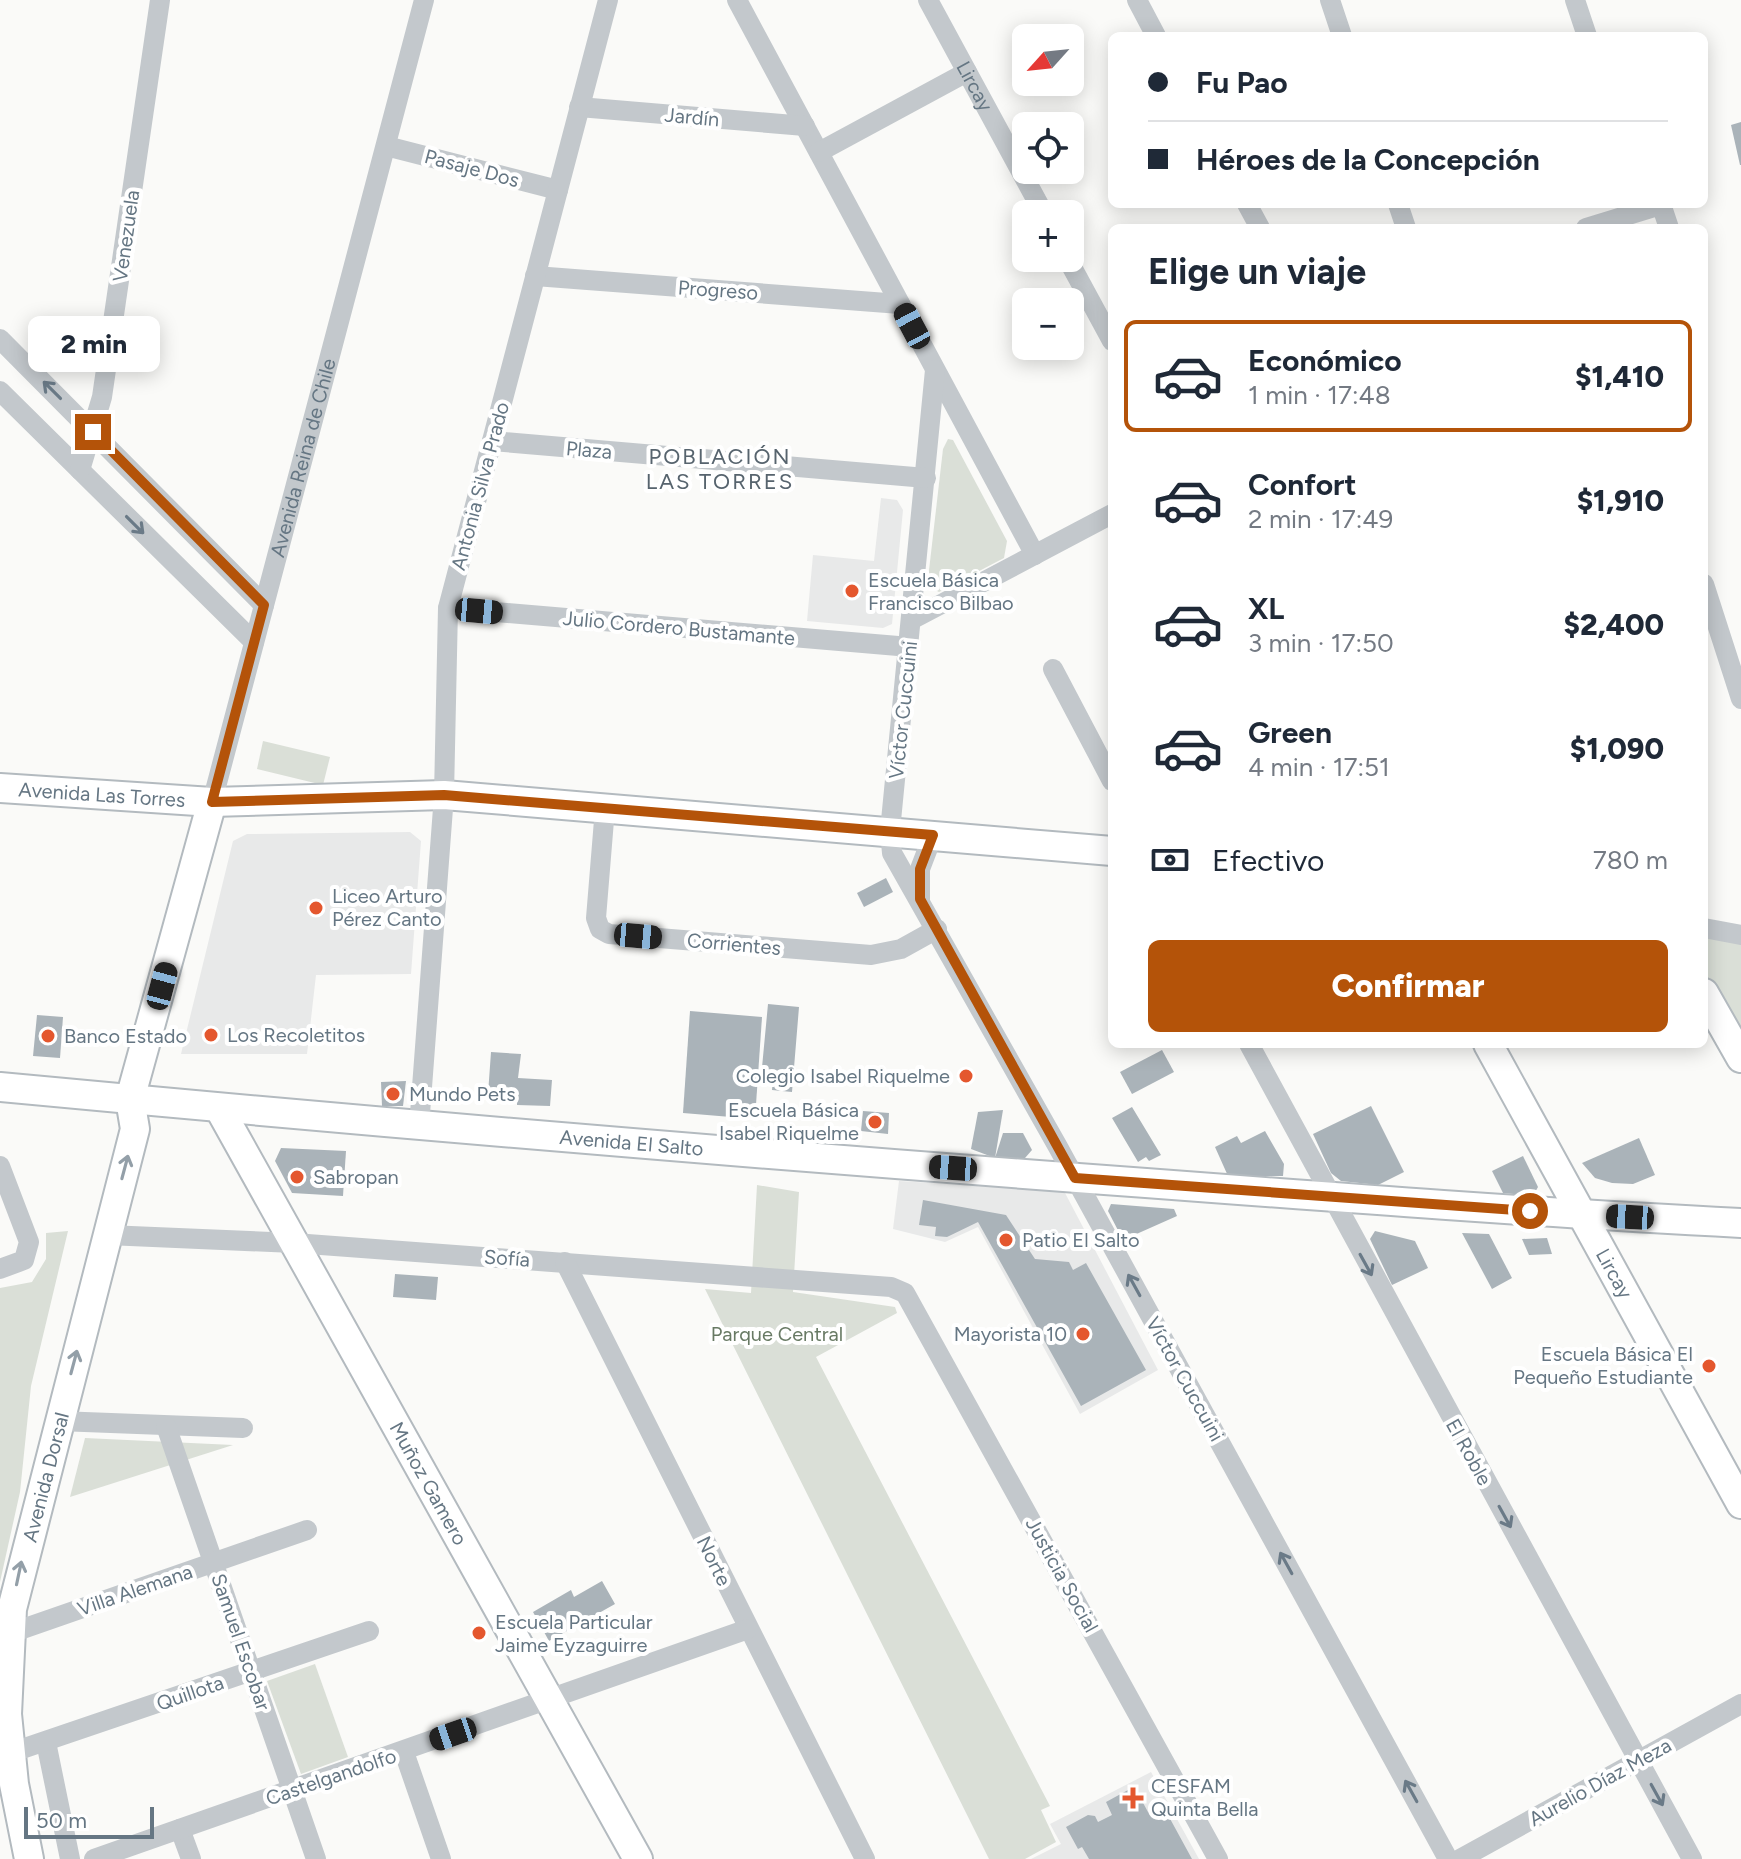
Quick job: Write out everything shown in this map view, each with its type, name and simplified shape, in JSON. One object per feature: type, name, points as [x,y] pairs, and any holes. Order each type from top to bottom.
[{"type":"main road","name":"Avenida Las Torres","points":[[0,788],[212,802],[444,795],[1108,851]]},
{"type":"main road","name":"Avenida Reina de Chile","points":[[130,1099],[212,802]]},
{"type":"main road","points":[[1708,1000],[1741,1058]]},
{"type":"main road","name":"Lircay","points":[[1490,1048],[1741,1504]]},
{"type":"main road","name":"Avenida El Salto","points":[[0,1087],[419,1127],[1582,1215],[1741,1223]]},
{"type":"main road","name":"Avenida Dorsal","points":[[29,1859],[10,1753],[8,1634],[24,1551],[135,1129],[130,1099]]},
{"type":"main road","name":"Muñoz Gamero","points":[[219,1108],[638,1859]]},
{"type":"street","name":"Venezuela","points":[[80,470],[102,397],[160,0]]},
{"type":"street","name":"Avenida Reina de Chile","points":[[212,802],[424,0]]},
{"type":"street","name":"Antonia Silva Prado","points":[[419,1127],[444,795],[448,608],[608,0]]},
{"type":"street","points":[[737,0],[1035,555]]},
{"type":"street","name":"Lircay","points":[[928,0],[1036,200]]},
{"type":"street","points":[[1137,0],[1154,32]]},
{"type":"street","points":[[1330,0],[1341,32]]},
{"type":"street","points":[[1575,0],[1586,32]]},
{"type":"street","points":[[819,152],[967,72]]},
{"type":"street","name":"Jardín","points":[[579,107],[805,126]]},
{"type":"street","name":"Pasaje Dos","points":[[386,146],[558,190]]},
{"type":"street","points":[[1599,224],[1651,208]]},
{"type":"street","points":[[1075,272],[1108,334]]},
{"type":"street","name":"Progreso","points":[[535,276],[900,304]]},
{"type":"street","points":[[0,339],[264,605]]},
{"type":"street","name":"Víctor Cuccuini","points":[[935,370],[890,831],[896,863],[937,929],[1448,1859]]},
{"type":"street","points":[[0,391],[254,642]]},
{"type":"street","name":"Plaza","points":[[492,441],[926,478]]},
{"type":"street","points":[[913,619],[1108,516]]},
{"type":"street","points":[[1708,596],[1741,699]]},
{"type":"street","name":"Julio Cordero Bustamante","points":[[448,608],[910,647]]},
{"type":"street","points":[[1053,669],[1108,773]]},
{"type":"street","name":"Corrientes","points":[[605,808],[596,918],[600,929],[609,934],[871,955],[901,949],[937,929]]},
{"type":"street","points":[[920,899],[920,869],[933,835]]},
{"type":"street","points":[[1708,929],[1741,935]]},
{"type":"street","name":"El Roble","points":[[1251,1048],[1692,1859]]},
{"type":"street","points":[[0,1166],[28,1235],[27,1256],[18,1265],[0,1269]]},
{"type":"street","name":"Sofía","points":[[107,1235],[294,1243],[565,1262],[891,1287],[905,1293]]},
{"type":"street","name":"Norte","points":[[565,1262],[865,1859]]},
{"type":"street","name":"Justicia Social","points":[[905,1293],[1218,1859]]},
{"type":"street","points":[[58,1421],[243,1428]]},
{"type":"street","name":"Samuel Escobar","points":[[166,1426],[316,1859]]},
{"type":"street","name":"Villa Alemana","points":[[8,1634],[307,1530]]},
{"type":"street","name":"Castelgandolfo","points":[[94,1859],[748,1629]]},
{"type":"street","name":"Quillota","points":[[10,1753],[369,1631]]},
{"type":"street","name":"Aurelio Díaz Meza","points":[[1460,1859],[1741,1704]]},
{"type":"street","points":[[46,1742],[70,1859]]},
{"type":"street","points":[[404,1752],[441,1859]]},
{"type":"street","points":[[180,1829],[191,1859]]},
{"type":"shaded area","name":"Escuela Básica Francisco Bilbao","points":[[881,498],[897,500],[903,510],[892,624],[883,628],[807,621],[813,555],[874,561]]},
{"type":"shaded area","name":"Liceo Arturo Pérez Canto","points":[[410,832],[421,841],[411,974],[316,975],[307,1054],[181,1054],[233,841],[247,834]]},
{"type":"shaded area","points":[[899,1181],[1064,1191],[1158,1370],[1080,1414],[978,1227],[945,1242],[893,1229]]},
{"type":"shaded area","name":"CESFAM Quinta Bella","points":[[1151,1772],[1199,1859],[1031,1859],[1061,1844],[1050,1824]]},
{"type":"green space","points":[[948,439],[953,440],[1007,541],[1004,558],[939,592],[931,588],[928,579],[943,449]]},
{"type":"green space","points":[[263,741],[330,757],[323,785],[257,769]]},
{"type":"green space","points":[[1708,937],[1741,943],[1741,1041],[1708,981]]},
{"type":"green space","name":"Parque Central","points":[[757,1185],[799,1192],[793,1292],[895,1307],[897,1313],[816,1357],[1050,1806],[1041,1810],[1056,1842],[1025,1859],[989,1859],[705,1289],[751,1293]]},
{"type":"green space","points":[[68,1231],[31,1386],[20,1492],[0,1582],[0,1288],[32,1282],[46,1259],[46,1233]]},
{"type":"green space","points":[[85,1438],[233,1445],[70,1497]]},
{"type":"green space","points":[[315,1664],[348,1757],[301,1774],[267,1681]]},
{"type":"building","points":[[1741,122],[1741,165],[1740,165],[1731,125]]},
{"type":"building","points":[[886,878],[893,892],[864,907],[857,893]]},
{"type":"building","points":[[768,1004],[799,1007],[792,1092],[772,1090],[773,1079],[761,1078]]},
{"type":"building","points":[[690,1011],[762,1017],[755,1119],[683,1113]]},
{"type":"building","name":"Banco Estado","points":[[37,1015],[63,1017],[60,1058],[33,1056]]},
{"type":"building","points":[[1162,1050],[1174,1072],[1132,1094],[1120,1072]]},
{"type":"building","points":[[491,1052],[521,1054],[518,1078],[552,1080],[550,1106],[517,1105],[517,1096],[488,1094]]},
{"type":"building","name":"Mundo Pets","points":[[406,1081],[403,1106],[382,1106],[381,1082]]},
{"type":"building","points":[[1371,1106],[1404,1172],[1378,1185],[1341,1181],[1331,1173],[1313,1134]]},
{"type":"building","points":[[1132,1107],[1161,1155],[1149,1161],[1146,1157],[1138,1162],[1112,1118]]},
{"type":"building","points":[[1003,1110],[995,1158],[971,1149],[978,1112]]},
{"type":"building","name":"Escuela Básica Isabel Riquelme","points":[[863,1111],[889,1113],[888,1134],[861,1131]]},
{"type":"building","points":[[1265,1131],[1284,1164],[1283,1176],[1228,1176],[1215,1147],[1237,1136],[1241,1143]]},
{"type":"building","points":[[1003,1133],[1023,1133],[1032,1150],[1025,1158],[995,1158]]},
{"type":"building","points":[[1639,1138],[1655,1175],[1633,1184],[1612,1183],[1595,1178],[1582,1163]]},
{"type":"building","points":[[281,1148],[346,1151],[343,1196],[292,1193],[275,1161]]},
{"type":"building","points":[[1523,1156],[1538,1187],[1533,1196],[1503,1193],[1492,1171]]},
{"type":"building","name":"Mayorista 10","points":[[923,1200],[1006,1215],[1035,1259],[1069,1262],[1073,1270],[1086,1263],[1146,1370],[1081,1406],[978,1222],[947,1237],[935,1236],[936,1227],[919,1225]]},
{"type":"building","points":[[1111,1204],[1174,1209],[1177,1216],[1123,1240],[1108,1211]]},
{"type":"building","points":[[1375,1231],[1415,1241],[1428,1268],[1392,1285],[1370,1239]]},
{"type":"building","points":[[1462,1233],[1489,1234],[1512,1278],[1492,1289]]},
{"type":"building","points":[[1547,1238],[1552,1254],[1529,1255],[1522,1239]]},
{"type":"building","points":[[395,1274],[438,1277],[436,1300],[393,1297]]},
{"type":"building","points":[[602,1581],[615,1604],[549,1641],[533,1612],[571,1590],[574,1597]]},
{"type":"building","name":"CESFAM Quinta Bella","points":[[1128,1790],[1130,1793],[1136,1790],[1148,1812],[1162,1804],[1192,1859],[1089,1859],[1082,1847],[1078,1849],[1066,1827],[1088,1815],[1095,1816],[1098,1822],[1112,1815],[1106,1802]]},
{"type":"place","name":"Escuela Básica Francisco Bilbao","points":[[852,591]]},
{"type":"place","name":"Liceo Arturo Pérez Canto","points":[[316,908]]},
{"type":"place","name":"Los Recoletitos","points":[[211,1035]]},
{"type":"place","name":"Banco Estado","points":[[48,1036]]},
{"type":"place","name":"Colegio Isabel Riquelme","points":[[966,1076]]},
{"type":"place","name":"Mundo Pets","points":[[393,1094]]},
{"type":"place","name":"Escuela Básica Isabel Riquelme","points":[[875,1122]]},
{"type":"place","name":"Sabropan","points":[[297,1177]]},
{"type":"place","name":"Patio El Salto","points":[[1006,1240]]},
{"type":"place","name":"Mayorista 10","points":[[1083,1334]]},
{"type":"place","name":"Escuela Básica El Pequeño Estudiante","points":[[1709,1366]]},
{"type":"place","name":"Escuela Particular Jaime Eyzaguirre","points":[[479,1633]]},
{"type":"place","name":"CESFAM Quinta Bella","points":[[1133,1798]]},
{"type":"district","name":"POBLACIÓN LAS TORRES","points":[[720,468]]},
{"type":"route","points":[[93,432],[264,605],[212,802],[444,795],[933,835],[920,869],[920,899],[1075,1178],[1530,1211]]}]
